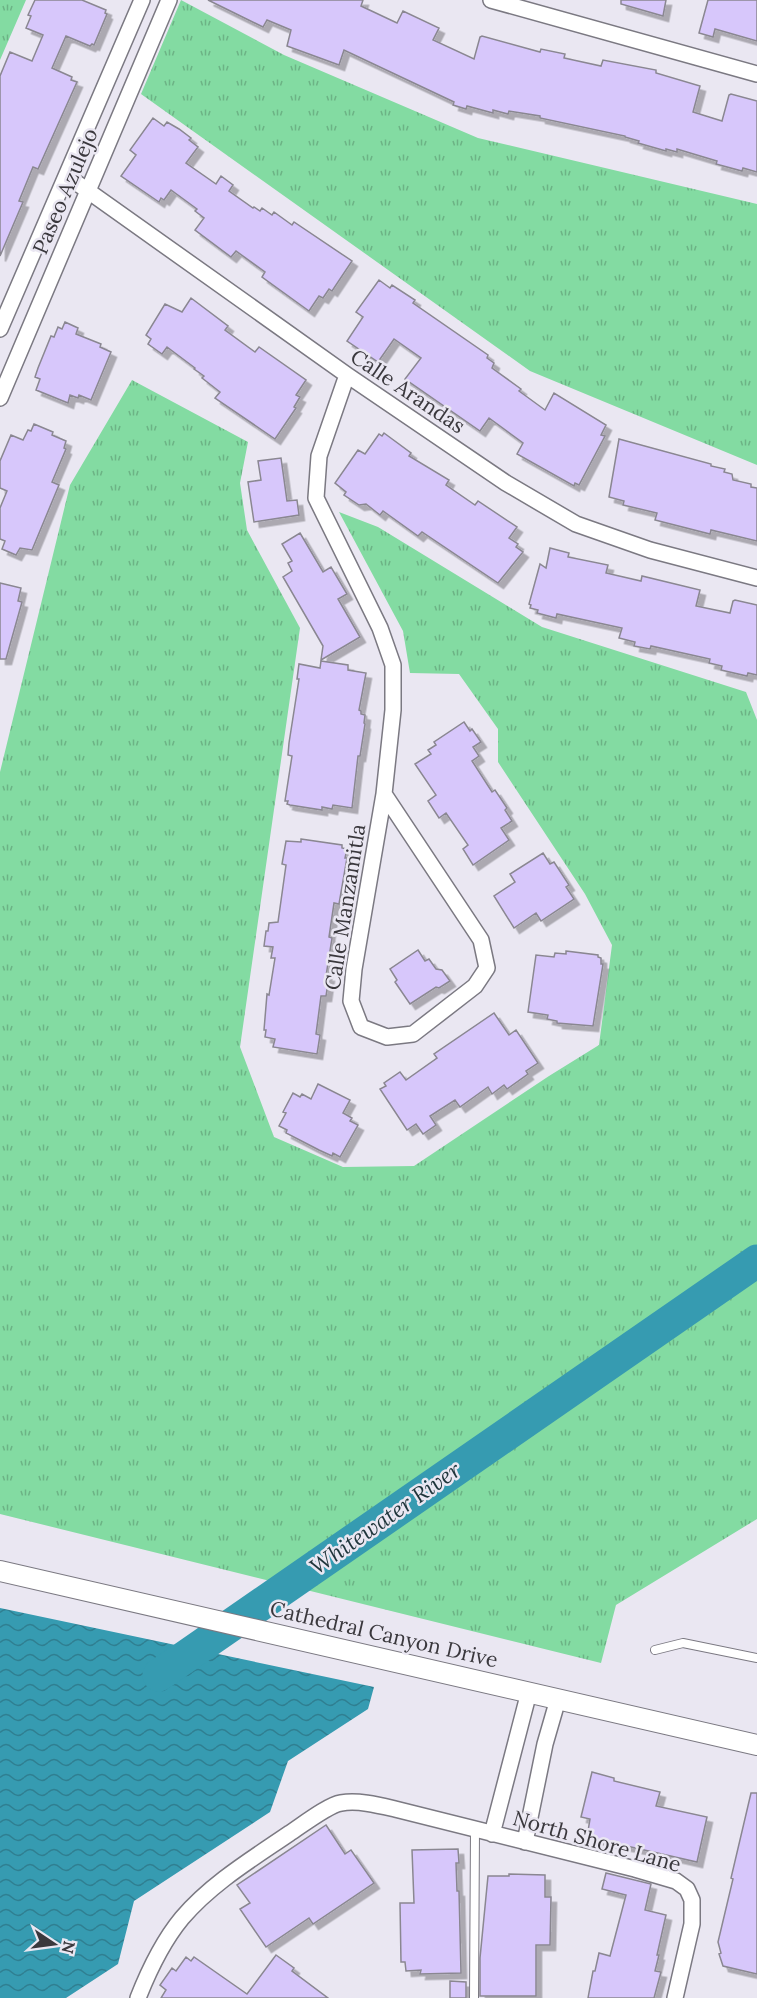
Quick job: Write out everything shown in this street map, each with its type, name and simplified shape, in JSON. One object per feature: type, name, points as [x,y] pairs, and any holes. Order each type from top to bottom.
[{"type":"street","name":"Paseo Azulejo","points":[[0,329],[142,0]]},
{"type":"street","name":"Paseo Azulejo","points":[[0,398],[169,0]]},
{"type":"street","points":[[491,0],[757,74]]},
{"type":"street","name":"Calle Arandas","points":[[67,176],[347,375],[506,483],[576,524],[650,550],[757,578]]},
{"type":"street","name":"Calle Manzamitla","points":[[347,375],[319,456],[316,498],[380,628],[393,665],[393,710],[384,794],[354,969],[351,1001],[361,1027],[387,1037],[413,1034],[475,986],[487,968],[481,940],[384,794]]},
{"type":"street","name":"Cathedral Canyon Drive","points":[[0,1571],[757,1745]]},
{"type":"street","points":[[492,1834],[529,1692]]},
{"type":"street","points":[[525,1842],[545,1744],[558,1699]]},
{"type":"street","name":"North Shore Lane","points":[[138,1998],[152,1968],[181,1918],[210,1889],[308,1821],[339,1803],[360,1802],[676,1881],[687,1889],[692,1900],[692,1924],[675,1998]]},
{"type":"lane","points":[[655,1650],[683,1643],[757,1658]]},
{"type":"lane","points":[[474,1998],[475,1829]]},
{"type":"green space","points":[[0,0],[26,0],[0,60]]},
{"type":"green space","points":[[181,0],[284,55],[478,138],[757,204],[757,465],[530,371],[141,94]]},
{"type":"green space","points":[[132,380],[248,442],[240,483],[247,530],[300,628],[240,1047],[274,1137],[343,1167],[414,1166],[599,1045],[612,945],[585,894],[498,762],[498,729],[459,674],[410,673],[403,631],[339,512],[378,527],[542,627],[746,692],[757,720],[757,1519],[616,1605],[601,1663],[0,1514],[0,772],[70,485]]},
{"type":"water","points":[[0,1608],[374,1687],[368,1709],[288,1761],[270,1812],[134,1901],[118,1964],[66,1998],[0,1998]]},
{"type":"building","points":[[35,0],[82,0],[106,10],[107,14],[94,45],[90,46],[66,36],[52,68],[72,77],[71,80],[77,82],[38,169],[33,167],[19,201],[23,202],[0,256],[0,76],[10,52],[32,61],[43,35],[26,28],[31,16],[28,15]]},
{"type":"building","points":[[208,0],[363,0],[361,6],[397,23],[403,11],[439,28],[433,40],[474,59],[482,36],[540,52],[541,49],[565,54],[564,58],[601,66],[603,60],[656,70],[656,73],[700,86],[693,112],[722,121],[729,95],[757,101],[757,172],[743,168],[742,171],[677,149],[677,152],[666,149],[666,151],[638,143],[639,141],[625,136],[540,118],[540,116],[509,111],[508,114],[493,110],[493,113],[453,105],[454,102],[344,50],[339,65],[287,46],[291,30],[267,20],[263,27]]},
{"type":"building","points":[[621,0],[666,0],[663,16],[621,4]]},
{"type":"building","points":[[708,0],[757,0],[757,41],[715,29],[713,37],[699,33]]},
{"type":"building","points":[[153,118],[164,126],[167,122],[179,129],[198,147],[186,163],[216,184],[221,176],[233,185],[229,191],[253,208],[260,211],[262,208],[272,215],[274,212],[292,225],[294,222],[352,261],[332,291],[329,289],[323,298],[319,296],[309,311],[262,277],[265,272],[236,251],[231,257],[195,230],[204,218],[195,211],[197,209],[171,190],[164,200],[161,198],[159,202],[121,176],[136,155],[130,150]]},
{"type":"building","points":[[379,280],[390,288],[392,285],[415,300],[413,303],[488,355],[487,358],[494,363],[492,368],[545,410],[554,393],[606,425],[601,435],[605,436],[579,485],[575,483],[574,486],[517,454],[523,443],[489,418],[480,431],[405,379],[421,358],[394,339],[378,362],[347,341],[363,317],[356,312]]},
{"type":"building","points":[[191,298],[228,326],[225,330],[255,352],[259,347],[306,380],[296,395],[300,397],[294,407],[296,408],[275,439],[215,398],[220,392],[202,378],[204,376],[195,368],[167,347],[162,354],[148,344],[151,339],[146,335],[165,304],[182,312]]},
{"type":"building","points":[[65,322],[78,328],[76,334],[101,344],[100,347],[111,352],[91,400],[79,395],[78,398],[70,395],[68,403],[36,390],[40,379],[35,377],[51,336],[54,337],[58,327],[62,329]]},
{"type":"building","points":[[34,424],[53,432],[52,435],[66,441],[64,448],[66,449],[52,482],[59,485],[32,550],[20,548],[16,555],[2,549],[5,541],[0,539],[0,508],[7,491],[0,488],[0,461],[11,435],[23,440]]},
{"type":"building","points":[[384,433],[411,453],[409,456],[449,480],[446,485],[475,505],[478,501],[517,527],[509,538],[518,544],[516,547],[523,552],[498,583],[422,532],[418,536],[383,511],[380,515],[366,504],[359,505],[344,495],[346,492],[335,483],[358,450],[365,454],[379,434],[382,436]]},
{"type":"building","points":[[619,439],[711,464],[711,466],[725,469],[724,472],[732,474],[733,480],[751,484],[751,487],[757,488],[757,541],[711,530],[710,534],[655,520],[657,513],[623,505],[624,501],[609,497]]},
{"type":"building","points":[[281,458],[287,501],[297,500],[299,515],[254,522],[248,482],[261,480],[258,461]]},
{"type":"building","points":[[300,533],[323,572],[331,567],[347,594],[338,599],[360,637],[321,660],[323,646],[283,577],[292,571],[288,563],[292,561],[282,544]]},
{"type":"building","points":[[550,548],[569,553],[568,557],[608,565],[606,573],[641,581],[642,576],[700,590],[696,606],[730,613],[735,600],[757,605],[757,675],[748,673],[747,676],[721,670],[722,666],[709,663],[710,659],[651,646],[650,649],[634,646],[635,642],[619,638],[622,628],[557,614],[556,618],[537,613],[538,610],[530,608],[529,604],[540,564],[546,568]]},
{"type":"building","points":[[0,583],[21,588],[18,601],[22,602],[6,659],[0,659]]},
{"type":"building","points":[[321,661],[348,665],[348,670],[366,673],[359,710],[365,715],[365,724],[360,756],[358,756],[352,808],[333,805],[332,809],[322,807],[322,810],[290,805],[287,804],[288,801],[285,801],[292,756],[288,755],[299,679],[297,679],[299,664],[320,668]]},
{"type":"building","points":[[464,722],[481,742],[473,747],[479,756],[472,761],[492,792],[495,790],[507,808],[505,810],[512,821],[501,828],[509,840],[473,865],[463,849],[468,845],[446,813],[439,818],[428,801],[436,795],[415,764],[431,754],[428,750],[436,745],[434,742]]},
{"type":"building","points":[[301,839],[342,845],[342,848],[347,849],[339,904],[334,903],[329,937],[332,938],[326,976],[329,976],[326,996],[321,996],[316,1034],[320,1035],[317,1054],[273,1047],[275,1039],[265,1037],[266,1030],[264,1030],[267,994],[269,995],[275,958],[271,958],[273,947],[264,946],[266,931],[268,931],[269,923],[278,922],[286,865],[282,864],[286,841],[301,842]]},
{"type":"building","points":[[543,853],[550,864],[554,862],[569,885],[566,887],[574,899],[541,921],[536,913],[514,928],[494,896],[515,882],[510,874]]},
{"type":"building","points":[[418,950],[425,961],[429,959],[436,969],[442,970],[450,981],[410,1004],[395,982],[397,980],[390,969]]},
{"type":"building","points":[[566,951],[598,955],[601,958],[601,964],[603,964],[593,1026],[557,1023],[557,1021],[547,1019],[548,1015],[528,1012],[536,955],[554,957],[555,953],[566,954]]},
{"type":"building","points":[[494,1013],[509,1035],[516,1030],[538,1063],[526,1071],[528,1074],[507,1089],[504,1085],[492,1094],[488,1087],[460,1107],[455,1100],[430,1116],[436,1125],[423,1134],[416,1124],[407,1130],[380,1089],[386,1086],[384,1083],[400,1072],[406,1080],[437,1058],[434,1054]]},
{"type":"building","points":[[318,1084],[350,1100],[343,1113],[352,1118],[350,1121],[358,1125],[340,1157],[319,1150],[286,1133],[287,1130],[279,1126],[293,1093],[300,1097],[302,1094],[311,1099]]},
{"type":"building","points":[[592,1772],[614,1778],[614,1781],[660,1792],[656,1806],[707,1817],[697,1862],[587,1837],[590,1819],[581,1817]]},
{"type":"building","points":[[751,1793],[757,1793],[757,1974],[723,1966],[718,1942]]},
{"type":"building","points":[[326,1825],[345,1854],[351,1850],[374,1883],[313,1924],[309,1918],[266,1947],[240,1909],[250,1903],[237,1885]]},
{"type":"building","points":[[458,1849],[459,1863],[456,1863],[461,1973],[420,1974],[421,1970],[406,1971],[405,1962],[401,1962],[400,1903],[414,1903],[412,1850]]},
{"type":"building","points":[[606,1873],[651,1884],[645,1910],[666,1915],[655,1971],[661,1972],[654,1998],[588,1998],[599,1953],[610,1956],[626,1895],[602,1889]]},
{"type":"building","points":[[509,1874],[545,1875],[545,1897],[551,1897],[550,1945],[536,1945],[536,1996],[480,1996],[480,1958],[488,1876],[509,1876]]},
{"type":"building","points":[[276,1955],[294,1968],[292,1971],[328,1998],[161,1998],[166,1990],[160,1985],[172,1968],[176,1971],[186,1957],[191,1961],[194,1957],[247,1994]]},
{"type":"building","points":[[450,1981],[466,1982],[466,1998],[450,1998]]},
{"type":"waterway","name":"Whitewater River","points":[[159,1675],[757,1261]]}]
